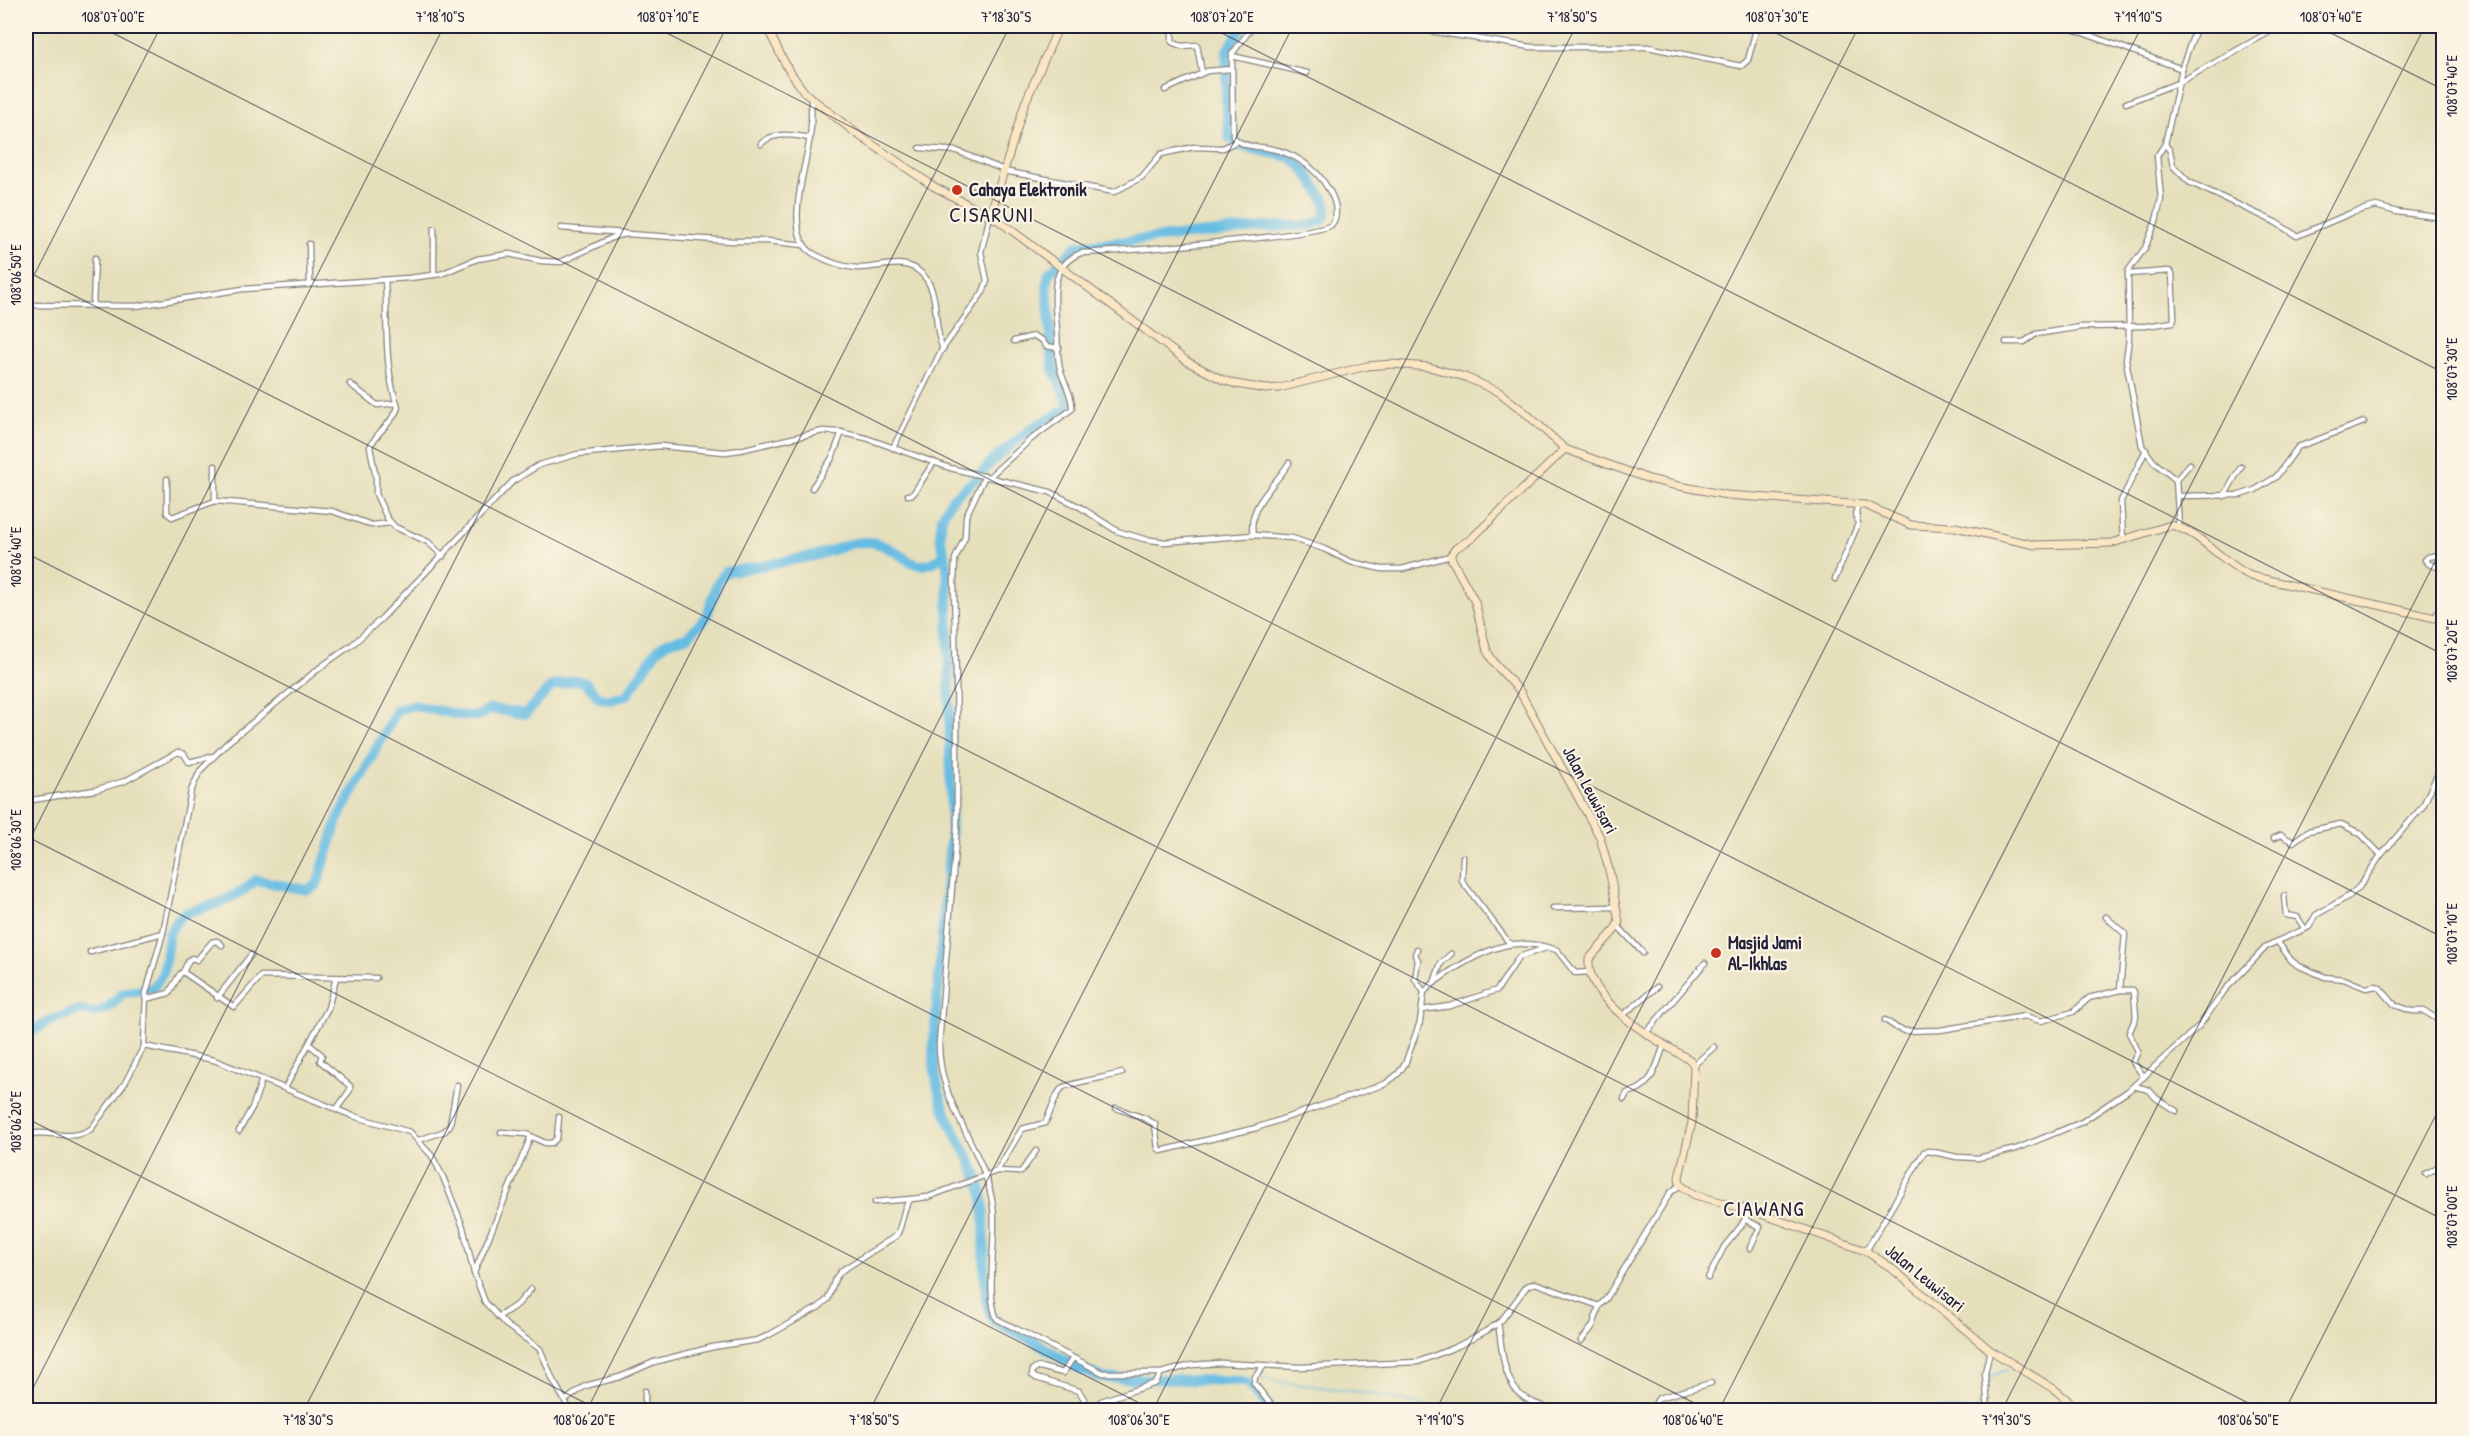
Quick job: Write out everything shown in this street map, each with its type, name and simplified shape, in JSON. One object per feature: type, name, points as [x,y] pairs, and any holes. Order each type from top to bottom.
[{"type":"main road","points":[[766,26],[793,76],[811,99],[856,134],[933,186],[990,216],[1158,342],[1188,362],[1223,380],[1266,389],[1279,388],[1367,366],[1392,364],[1429,367],[1465,377],[1498,392],[1528,415],[1565,449],[1649,479],[1727,495],[1788,501],[1858,504],[1875,507],[1911,525],[1956,527],[2035,545],[2112,543],[2164,525],[2179,527],[2251,576],[2444,620]]},
{"type":"main road","points":[[990,216],[1025,103],[1059,26]]},
{"type":"main road","points":[[1450,556],[1456,548],[1471,539],[1565,449]]},
{"type":"main road","name":"Jalan Leuwisari","points":[[1450,556],[1475,602],[1487,651],[1495,664],[1519,690],[1599,837],[1608,864],[1618,926]]},
{"type":"main road","points":[[1618,926],[1591,956],[1589,972],[1595,984],[1622,1016],[1645,1034],[1690,1060],[1694,1065],[1692,1122],[1679,1177],[1680,1185]]},
{"type":"main road","name":"Jalan Leuwisari","points":[[1680,1185],[1695,1195],[1750,1210],[1866,1251],[1890,1267],[1990,1350],[2054,1389],[2079,1410]]},
{"type":"street","points":[[1160,1377],[1107,1374],[1071,1362],[1001,1322],[995,1314],[993,1209],[986,1176],[946,1093],[940,1073],[939,1044],[957,827],[954,584],[956,559],[965,537],[966,516],[986,476],[1072,409],[1053,347],[1057,266],[1081,253],[1138,250],[1284,235],[1329,227],[1334,222],[1336,208],[1329,190],[1307,165],[1285,152],[1244,145],[1236,141],[1232,131],[1226,69],[1233,51],[1253,26]]},
{"type":"street","points":[[1398,26],[1531,47],[1648,47],[1742,66],[1748,60],[1757,26]]},
{"type":"street","points":[[2064,26],[2182,69]]},
{"type":"street","points":[[2179,527],[2179,496],[2176,480],[2154,462],[2142,446],[2126,360],[2128,274],[2145,248],[2156,221],[2161,199],[2157,156],[2165,144],[2182,69],[2197,26]]},
{"type":"street","points":[[2126,103],[2180,81],[2280,26]]},
{"type":"street","points":[[1172,27],[1172,42],[1181,46],[1197,45],[1202,73]]},
{"type":"street","points":[[1232,56],[1308,73]]},
{"type":"street","points":[[1165,90],[1202,73],[1226,69]]},
{"type":"street","points":[[811,99],[810,138],[797,224],[804,245],[811,252],[833,263],[856,268],[900,263],[921,272],[929,282],[935,303],[938,338],[943,349]]},
{"type":"street","points":[[761,144],[764,140],[784,134],[810,138]]},
{"type":"street","points":[[920,148],[957,151],[1004,170],[1114,192],[1142,177],[1161,154],[1194,147],[1228,147],[1236,141]]},
{"type":"street","points":[[2165,144],[2170,151],[2173,166],[2189,182],[2275,222],[2296,236],[2351,213],[2376,206],[2397,212],[2444,218]]},
{"type":"street","points":[[893,448],[943,349],[983,292],[987,281],[981,264],[981,252],[990,216]]},
{"type":"street","points":[[561,228],[804,245]]},
{"type":"street","points":[[434,229],[434,275]]},
{"type":"street","points":[[26,305],[151,305],[243,289],[434,275],[477,260],[508,254],[541,261],[561,262],[616,236],[627,234]]},
{"type":"street","points":[[309,244],[310,284]]},
{"type":"street","points":[[93,306],[95,258]]},
{"type":"street","points":[[2006,342],[2024,342],[2036,334],[2081,327],[2170,323],[2175,318],[2172,272],[2128,274]]},
{"type":"street","points":[[385,280],[388,369],[397,403],[397,412],[374,440],[370,454],[376,478],[377,498],[391,523]]},
{"type":"street","points":[[1014,341],[1035,336],[1053,347]]},
{"type":"street","points":[[350,384],[377,405],[397,403]]},
{"type":"street","points":[[2179,496],[2240,495],[2271,483],[2298,447],[2364,422]]},
{"type":"street","points":[[26,1135],[37,1133],[70,1136],[91,1129],[125,1083],[144,1046],[148,983],[163,933],[193,784],[200,771],[215,755],[322,666],[353,644],[443,556],[513,481],[539,465],[578,454],[660,447],[724,452],[823,431],[842,432],[975,474],[1050,492],[1080,507],[1117,531],[1136,537],[1165,542],[1253,535],[1292,538],[1351,562],[1382,569],[1402,569],[1450,556]]},
{"type":"street","points":[[813,488],[832,458],[842,432]]},
{"type":"street","points":[[2123,540],[2121,501],[2146,450]]},
{"type":"street","points":[[908,495],[913,494],[934,462]]},
{"type":"street","points":[[1253,535],[1255,513],[1259,504],[1289,463]]},
{"type":"street","points":[[2176,480],[2190,464]]},
{"type":"street","points":[[215,466],[215,501]]},
{"type":"street","points":[[2224,496],[2241,466]]},
{"type":"street","points":[[167,479],[167,511],[170,516],[176,517],[215,501],[326,511],[372,525],[391,523],[428,542],[443,556]]},
{"type":"street","points":[[1835,579],[1858,524],[1856,512],[1858,504]]},
{"type":"street","points":[[2444,555],[2428,557],[2425,560],[2429,564],[2444,569]]},
{"type":"street","points":[[2434,618],[2444,601]]},
{"type":"street","points":[[26,801],[95,790],[125,781],[178,752],[184,754],[189,762],[215,755]]},
{"type":"street","points":[[1866,1251],[1924,1152],[1978,1158],[2016,1149],[2092,1116],[2134,1086],[2200,1025],[2225,990],[2267,946],[2309,927],[2316,915],[2354,892],[2381,855],[2423,806],[2444,760]]},
{"type":"street","points":[[2274,838],[2281,835],[2293,842],[2308,831],[2341,824],[2355,829],[2381,855]]},
{"type":"street","points":[[1462,857],[1462,881],[1510,944]]},
{"type":"street","points":[[2284,896],[2286,915],[2296,917],[2305,929]]},
{"type":"street","points":[[1553,908],[1616,907]]},
{"type":"street","points":[[2106,917],[2124,931],[2126,936],[2120,990]]},
{"type":"street","points":[[1618,926],[1643,953]]},
{"type":"street","points":[[90,952],[163,933]]},
{"type":"street","points":[[146,996],[169,993],[189,960],[192,958],[197,960],[212,942],[217,941],[222,945]]},
{"type":"street","points":[[2277,942],[2297,965],[2366,988],[2376,986],[2384,991],[2395,1005],[2412,1011],[2424,1011],[2444,1023]]},
{"type":"street","points":[[1424,992],[1448,971],[1510,944],[1525,944],[1559,951],[1575,974],[1589,972]]},
{"type":"street","points":[[1422,1010],[1441,1008],[1497,990],[1520,957],[1526,953],[1538,952],[1546,948]]},
{"type":"street","points":[[1116,1108],[1155,1124],[1158,1148],[1161,1151],[1264,1126],[1385,1084],[1406,1064],[1420,1022],[1424,992],[1415,979],[1418,960],[1415,955],[1416,949]]},
{"type":"street","points":[[1434,983],[1441,963],[1451,954]]},
{"type":"street","points":[[217,998],[250,955]]},
{"type":"street","points":[[1645,1034],[1705,963]]},
{"type":"street","points":[[183,972],[217,998],[235,1007],[261,976],[376,978]]},
{"type":"street","points":[[285,1088],[328,1008],[336,978]]},
{"type":"street","points":[[1622,1016],[1657,987]]},
{"type":"street","points":[[1885,1020],[1905,1031],[1940,1030],[2025,1016],[2041,1021],[2073,1012],[2089,998],[2120,990],[2133,990],[2136,1017],[2129,1033],[2138,1052],[2133,1062],[2144,1077]]},
{"type":"street","points":[[310,1045],[322,1055],[320,1061],[325,1067],[350,1087],[336,1110]]},
{"type":"street","points":[[1624,1099],[1627,1093],[1638,1091],[1650,1081],[1664,1045]]},
{"type":"street","points":[[144,1046],[214,1060],[336,1110],[406,1130],[419,1140],[432,1156],[452,1197],[466,1235],[474,1273],[485,1302],[512,1329],[540,1349],[552,1380],[570,1410]]},
{"type":"street","points":[[1694,1065],[1714,1047]]},
{"type":"street","points":[[997,1171],[1022,1129],[1045,1123],[1062,1088],[1122,1073]]},
{"type":"street","points":[[239,1131],[253,1106],[262,1079]]},
{"type":"street","points":[[419,1140],[446,1131],[450,1125],[457,1085]]},
{"type":"street","points":[[2134,1086],[2149,1090],[2156,1098],[2176,1111]]},
{"type":"street","points":[[501,1132],[531,1136],[545,1143],[556,1141],[560,1117]]},
{"type":"street","points":[[474,1273],[531,1136]]},
{"type":"street","points":[[875,1202],[928,1197],[997,1171],[1021,1172],[1036,1151]]},
{"type":"street","points":[[2426,1174],[2444,1163]]},
{"type":"street","points":[[1581,1341],[1593,1326],[1599,1306],[1606,1299],[1670,1193],[1680,1185]]},
{"type":"street","points":[[566,1400],[585,1386],[620,1377],[654,1362],[713,1347],[758,1340],[789,1325],[824,1304],[841,1271],[896,1236],[901,1230],[907,1204],[911,1199]]},
{"type":"street","points":[[1708,1278],[1724,1247],[1746,1220],[1750,1210]]},
{"type":"street","points":[[1746,1220],[1760,1227],[1750,1248]]},
{"type":"street","points":[[1071,1362],[1061,1373],[1036,1367],[1032,1375],[1079,1391],[1092,1410],[1101,1401],[1192,1365],[1221,1363],[1339,1367],[1418,1362],[1458,1346],[1498,1323],[1527,1286],[1534,1283],[1599,1306]]},
{"type":"street","points":[[498,1317],[518,1304],[531,1288]]},
{"type":"street","points":[[1498,1323],[1504,1364],[1514,1388],[1524,1398],[1550,1410],[1561,1410]]},
{"type":"street","points":[[1988,1410],[1986,1365],[1990,1350]]},
{"type":"street","points":[[1263,1366],[1255,1377],[1254,1383],[1275,1410]]},
{"type":"street","points":[[1656,1410],[1656,1402],[1659,1398],[1711,1383]]},
{"type":"street","points":[[645,1391],[645,1410]]},
{"type":"waterway","points":[[1243,26],[1227,51],[1226,97],[1229,138],[1240,146],[1290,157],[1303,168],[1326,202],[1326,213],[1323,220],[1310,225],[1077,246],[1049,273],[1047,284],[1053,368],[1070,407],[1034,427],[993,460],[977,478],[953,498],[942,517],[940,536],[947,564],[948,591],[951,831],[933,1049],[937,1083],[944,1108],[973,1166],[981,1188],[984,1211],[985,1282],[989,1312],[994,1321],[1078,1368],[1103,1378],[1242,1381],[1249,1384],[1271,1410]]},
{"type":"waterway","points":[[26,1035],[51,1020],[80,1010],[93,1013],[107,1009],[123,993],[153,988],[163,973],[169,934],[177,920],[185,913],[222,902],[244,890],[256,880],[307,890],[317,885],[338,819],[397,710],[412,705],[464,716],[477,716],[491,709],[525,714],[552,686],[576,680],[586,683],[599,698],[611,700],[627,695],[657,650],[667,642],[687,637],[707,616],[717,583],[726,572],[813,556],[859,542],[886,546],[916,564],[924,565],[934,562],[945,555]]},
{"type":"waterway","points":[[1988,1387],[1989,1377],[2006,1370]]},
{"type":"waterway","points":[[1259,1380],[1263,1377],[1274,1381],[1377,1395],[1437,1410]]},
{"type":"waterway","points":[[1973,1410],[1985,1403]]},
{"type":"waterway","points":[[1917,1410],[1923,1408],[1968,1410]]},
{"type":"place","name":"Cahaya Elektronik","points":[[957,190]]},
{"type":"place","name":"Masjid Jami Al-Ikhlas","points":[[1716,953]]},
{"type":"district","name":"CISARUNI","points":[[992,215]]},
{"type":"district","name":"CIAWANG","points":[[1764,1209]]}]
